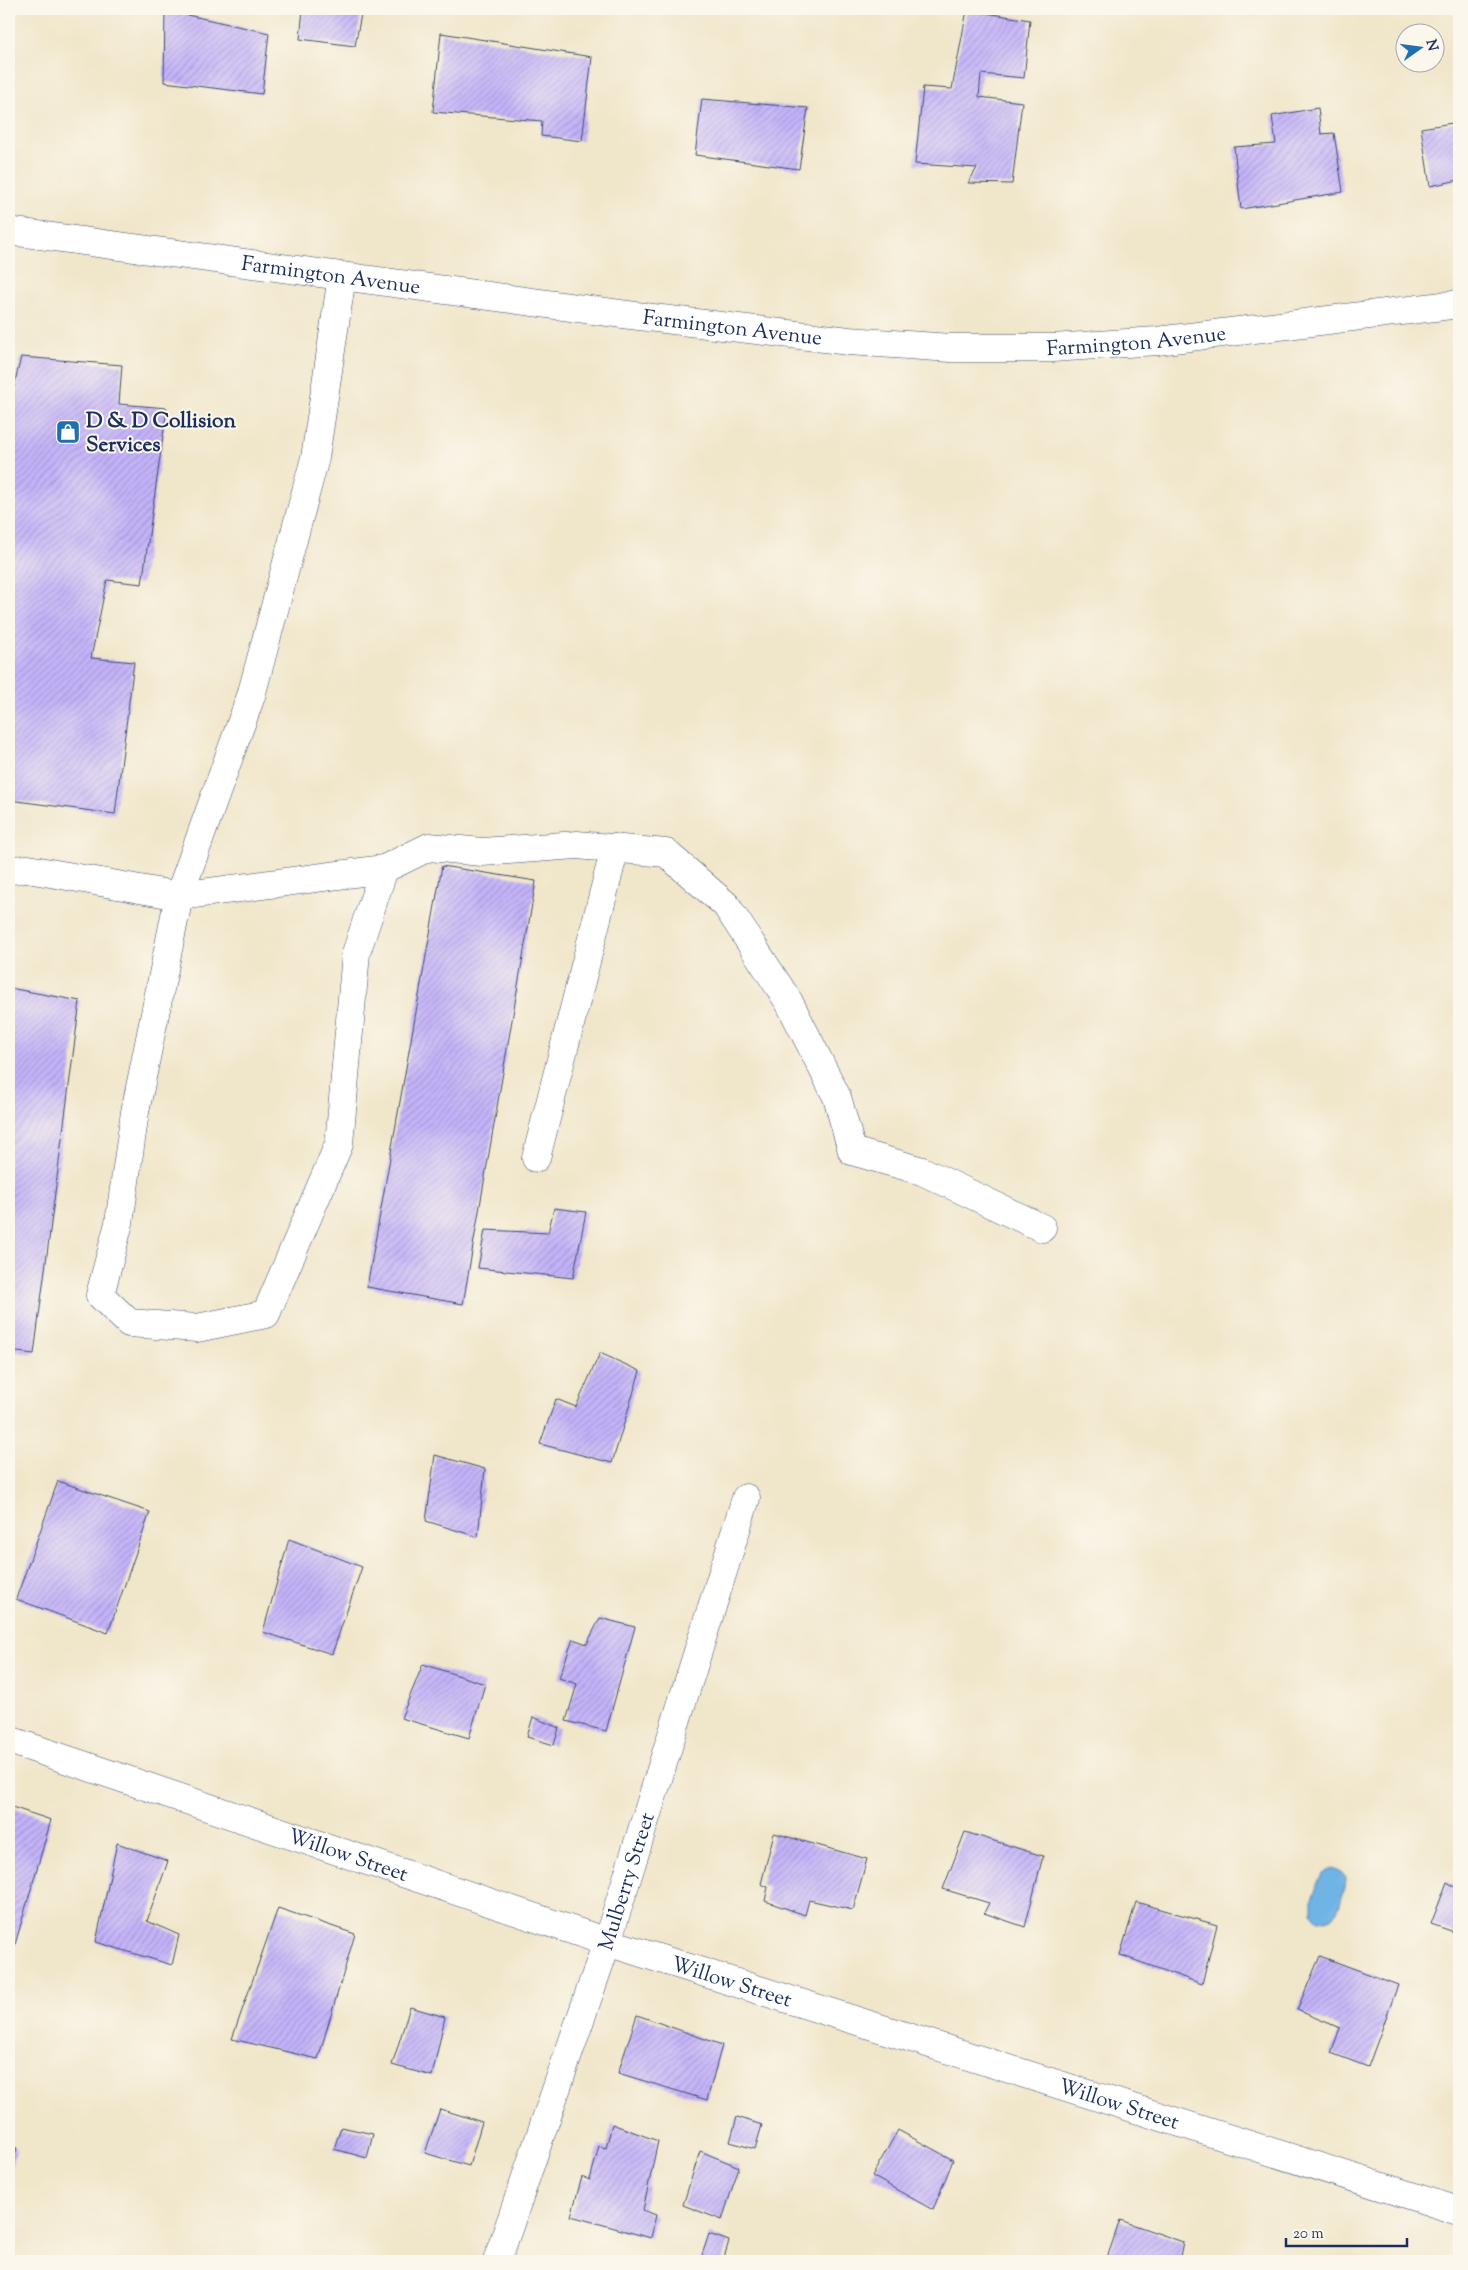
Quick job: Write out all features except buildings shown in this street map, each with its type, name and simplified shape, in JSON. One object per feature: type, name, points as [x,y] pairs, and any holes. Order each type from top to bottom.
[{"type":"street","name":"Farmington Avenue","points":[[9,231],[648,317],[849,341],[951,348],[1052,348],[1157,341],[1459,304]]},
{"type":"street","points":[[342,276],[315,458],[251,696],[179,896],[135,1112],[119,1222],[100,1295],[129,1323],[197,1328],[266,1314],[339,1144],[356,953],[384,869]]},
{"type":"street","points":[[9,870],[28,869],[179,896],[384,869],[429,847],[482,852],[577,845],[666,853],[726,905],[789,1002],[837,1097],[852,1151],[922,1171],[1042,1228]]},
{"type":"street","points":[[536,1158],[615,848]]},
{"type":"street","name":"Mulberry Street","points":[[497,2261],[607,1942],[746,1498]]},
{"type":"street","name":"Willow Street","points":[[9,1740],[607,1942],[1459,2211]]},
{"type":"water","points":[[1332,1869],[1341,1872],[1346,1878],[1345,1888],[1334,1916],[1330,1919],[1318,1920],[1311,1912],[1311,1900],[1323,1873]]},
{"type":"place","name":"D & D Collision Services","points":[[68,432]]}]
